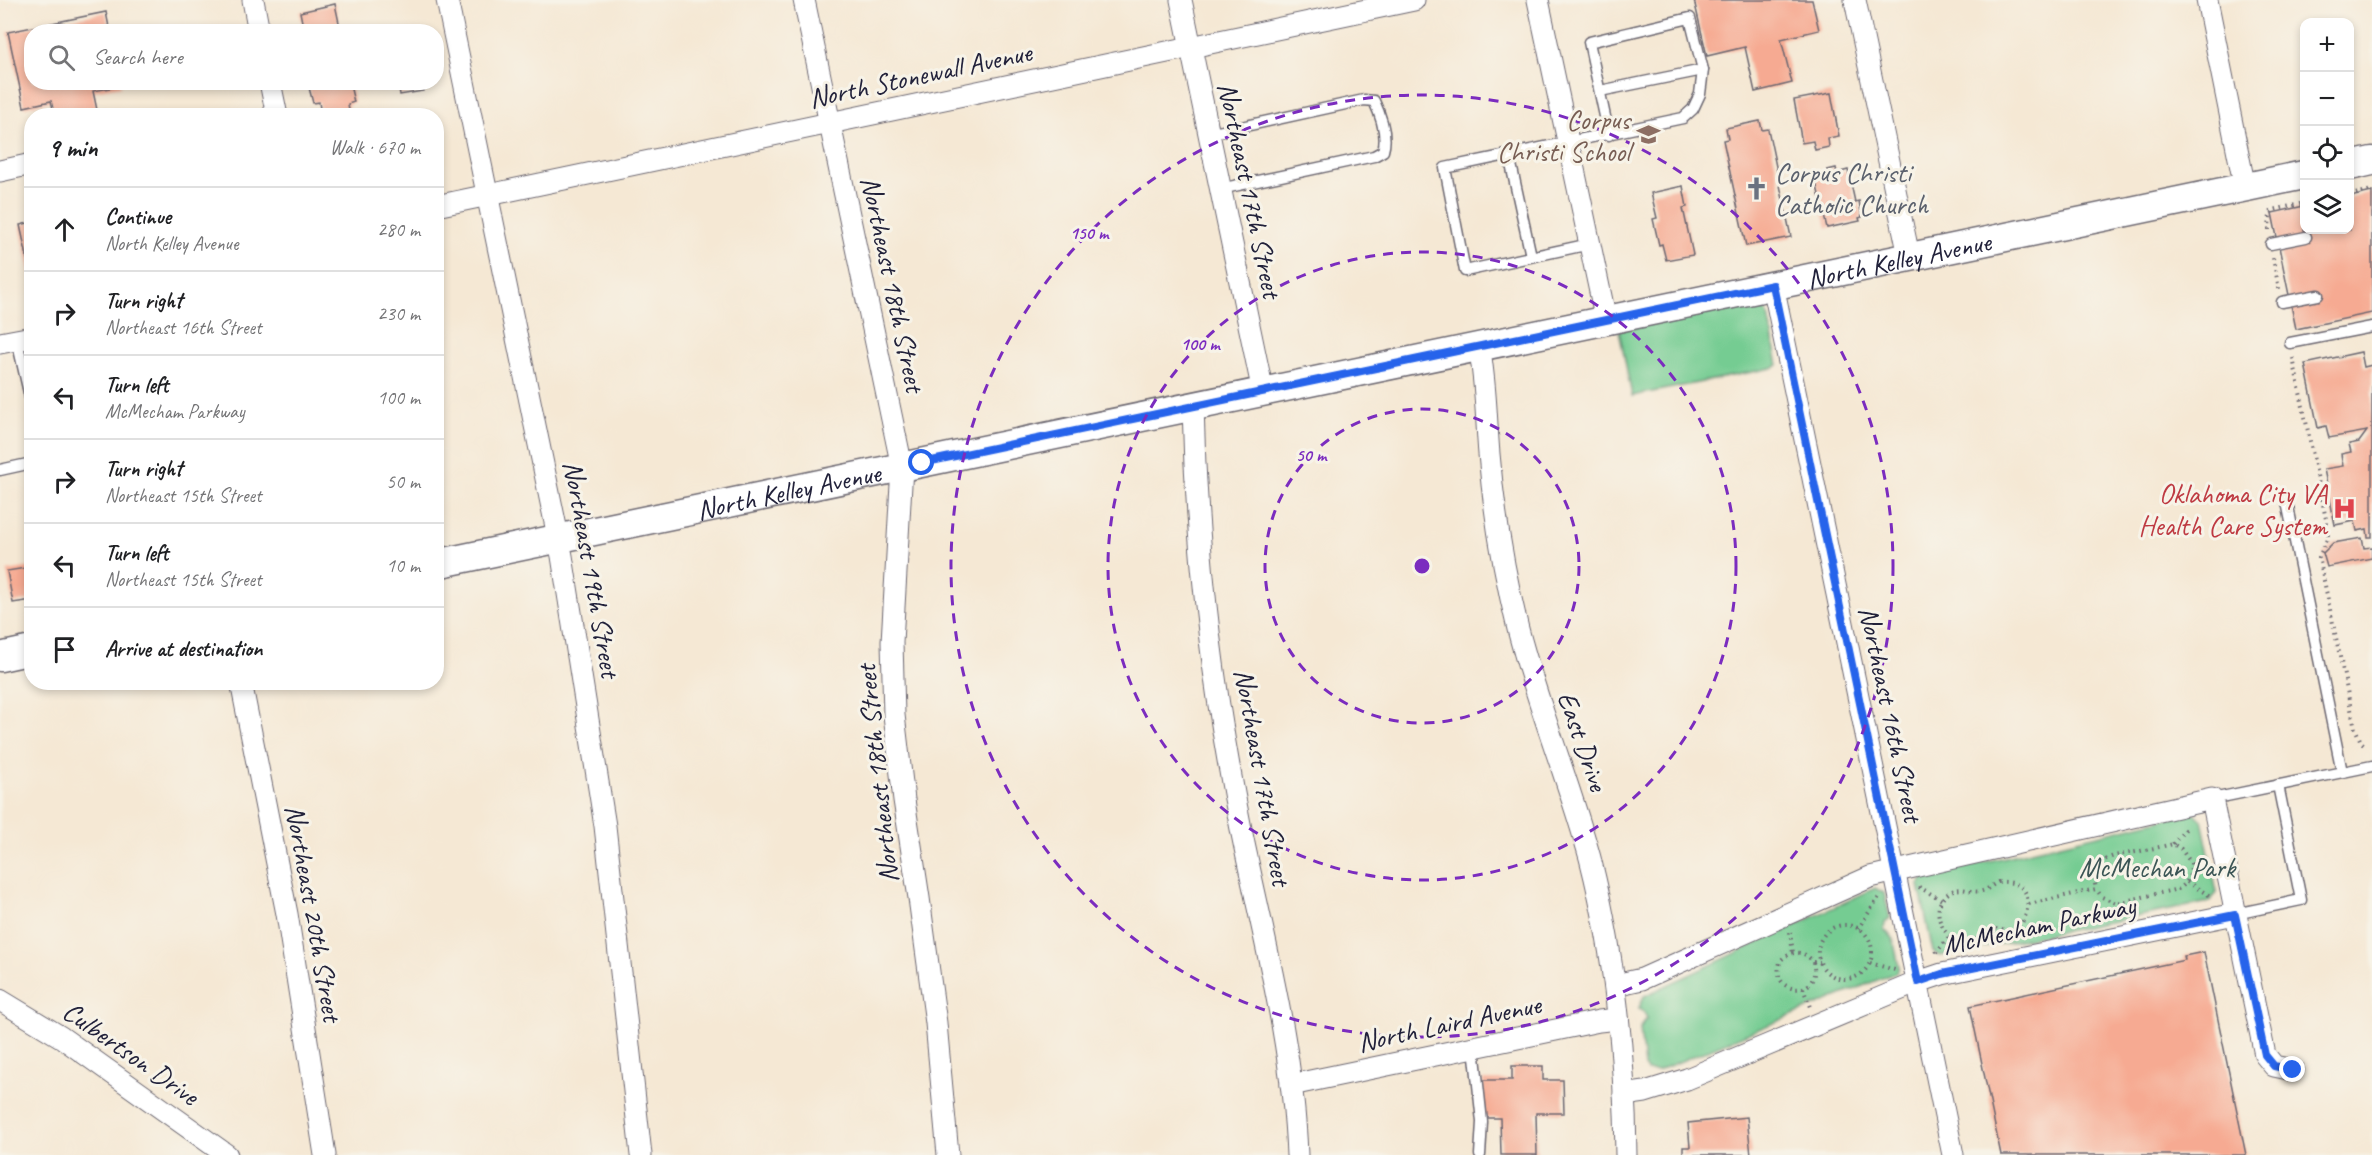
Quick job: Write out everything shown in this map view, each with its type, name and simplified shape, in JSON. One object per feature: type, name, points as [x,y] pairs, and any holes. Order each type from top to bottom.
[{"type":"street","points":[[253,0],[258,24]]},
{"type":"street","name":"Northeast 19th Street","points":[[447,0],[559,538],[605,826],[641,1155]]},
{"type":"street","name":"Northeast 18th Street","points":[[804,0],[902,467],[892,642],[894,715],[901,781],[920,898],[936,1023],[948,1155]]},
{"type":"street","name":"Northeast 17th Street","points":[[1180,0],[1263,392]]},
{"type":"street","name":"North Stonewall Avenue","points":[[444,204],[1414,0]]},
{"type":"street","points":[[1538,0],[1606,320]]},
{"type":"street","points":[[1855,0],[1909,256]]},
{"type":"street","points":[[2206,0],[2246,188]]},
{"type":"street","points":[[271,90],[272,108]]},
{"type":"street","points":[[2354,165],[2372,161]]},
{"type":"street","points":[[0,171],[24,166]]},
{"type":"street","name":"North Kelley Avenue","points":[[444,562],[2300,176]]},
{"type":"street","name":"Northeast 16th Street","points":[[1773,285],[1895,871],[1910,977],[1953,1155]]},
{"type":"street","name":"East Drive","points":[[1479,346],[1494,496],[1507,579],[1536,692],[1563,768],[1590,858],[1608,939],[1618,1019],[1626,1155]]},
{"type":"street","name":"Northeast 17th Street","points":[[1193,406],[1198,516],[1210,649],[1242,832],[1277,996],[1292,1085],[1297,1155]]},
{"type":"street","points":[[0,657],[24,652]]},
{"type":"street","name":"Northeast 20th Street","points":[[243,690],[287,914],[325,1155]]},
{"type":"street","points":[[1615,985],[1642,979],[1870,877],[2212,799],[2265,1055],[2274,1066],[2293,1070]]},
{"type":"street","name":"McMecham Parkway","points":[[1624,1095],[1645,1092],[1687,1078],[1910,977],[1942,974],[2235,915]]},
{"type":"street","name":"Culbertson Drive","points":[[0,1000],[61,1037],[227,1155]]},
{"type":"street","name":"North Laird Avenue","points":[[1292,1085],[1599,1021],[1618,1019]]},
{"type":"lane","points":[[1590,243],[1465,271],[1445,168],[1568,144],[1609,135],[1683,118],[1693,109],[1700,94],[1703,70],[1690,18],[1589,42],[1609,135]]},
{"type":"lane","points":[[1600,91],[1703,70]]},
{"type":"lane","points":[[1209,134],[1364,100],[1374,101],[1380,112],[1386,141],[1383,151],[1374,156],[1220,189]]},
{"type":"lane","points":[[1509,155],[1531,256]]},
{"type":"lane","points":[[2270,239],[2306,237]]},
{"type":"lane","points":[[2282,302],[2318,295]]},
{"type":"lane","points":[[2290,344],[2372,327]]},
{"type":"lane","points":[[16,340],[24,373]]},
{"type":"lane","points":[[0,470],[24,465]]},
{"type":"lane","points":[[2286,497],[2342,772]]},
{"type":"lane","points":[[2212,799],[2372,766]]},
{"type":"lane","points":[[2235,915],[2301,900],[2278,785]]},
{"type":"lane","points":[[1474,1047],[1482,1122],[1480,1155]]},
{"type":"path","points":[[2354,194],[2372,190]]},
{"type":"path","points":[[2270,239],[2270,213],[2273,210],[2300,204]]},
{"type":"path","points":[[2293,357],[2328,529],[2328,537],[2319,557],[2355,728],[2359,743],[2366,746]]},
{"type":"path","points":[[2313,491],[2319,490]]},
{"type":"path","points":[[2321,531],[2328,529]]},
{"type":"path","points":[[2174,844],[2191,863],[2187,882],[2178,889],[2116,903],[2102,897],[2096,889],[2094,879],[2096,870],[2108,857],[2174,844]]},
{"type":"path","points":[[1998,882],[2007,882],[2024,888],[2029,904],[2023,922],[2018,928],[2008,931],[1989,928],[1980,939],[1975,941],[1957,941],[1949,937],[1939,906],[1942,900],[1953,891],[1961,888],[1980,892],[1998,882]]},
{"type":"path","points":[[2187,882],[2217,900]]},
{"type":"path","points":[[1913,884],[1942,900]]},
{"type":"path","points":[[2029,904],[2096,889]]},
{"type":"path","points":[[1841,925],[1858,929],[1868,939],[1872,955],[1870,963],[1861,974],[1845,980],[1830,975],[1820,962],[1818,954],[1822,938],[1828,931],[1841,925]]},
{"type":"path","points":[[1930,960],[1949,937]]},
{"type":"path","points":[[1813,962],[1815,974],[1805,987],[1794,989],[1787,987],[1780,979],[1779,966],[1786,956],[1792,953],[1804,954],[1813,962],[1820,962]]},
{"type":"path","points":[[1870,963],[1910,977]]},
{"type":"green space","points":[[1757,302],[1767,311],[1778,365],[1632,396],[1619,330]]},
{"type":"green space","name":"McMechan Park","points":[[2194,812],[2202,820],[2217,893],[2209,902],[1940,956],[1933,952],[1919,885],[1926,876]]},
{"type":"green space","points":[[1875,888],[1884,893],[1890,918],[1885,922],[1884,929],[1893,938],[1899,967],[1897,972],[1657,1071],[1647,1071],[1644,1067],[1640,1028],[1647,1018],[1639,1008],[1644,996]]},
{"type":"building","points":[[1694,0],[1812,0],[1819,30],[1781,39],[1792,83],[1755,92],[1745,47],[1707,56]]},
{"type":"building","points":[[335,4],[339,24],[302,24],[300,12]]},
{"type":"building","points":[[106,12],[108,24],[47,24]]},
{"type":"building","points":[[24,29],[24,90],[99,90],[93,91],[97,108],[53,108],[51,101],[24,107],[8,32]]},
{"type":"building","points":[[310,90],[351,90],[354,102],[348,104],[349,108],[320,108],[319,102],[313,103]]},
{"type":"building","points":[[399,90],[423,91],[400,95]]},
{"type":"building","points":[[1831,93],[1839,136],[1828,138],[1829,147],[1815,150],[1813,141],[1802,143],[1794,100]]},
{"type":"building","name":"Corpus Christi Catholic Church","points":[[1760,121],[1762,130],[1768,129],[1791,237],[1746,246],[1723,140],[1728,139],[1726,128]]},
{"type":"building","points":[[1836,168],[1837,173],[1848,170],[1855,202],[1859,201],[1862,217],[1859,218],[1860,221],[1827,228],[1815,178],[1828,175],[1827,170]]},
{"type":"building","points":[[1683,186],[1687,207],[1683,208],[1693,255],[1666,260],[1662,244],[1659,245],[1653,219],[1657,218],[1651,193]]},
{"type":"building","points":[[2372,192],[2372,313],[2296,329],[2272,213],[2300,207],[2300,234],[2354,234],[2354,196]]},
{"type":"building","points":[[24,224],[24,243],[20,225]]},
{"type":"building","points":[[2361,352],[2364,367],[2372,365],[2372,537],[2368,537],[2367,529],[2357,531],[2355,521],[2335,525],[2324,469],[2343,466],[2341,454],[2351,452],[2349,444],[2359,442],[2367,431],[2329,438],[2326,426],[2318,428],[2305,364]]},
{"type":"building","points":[[2362,538],[2364,548],[2372,547],[2372,558],[2327,567],[2323,553],[2333,543]]},
{"type":"building","points":[[24,568],[24,601],[13,603],[7,571]]},
{"type":"building","points":[[2204,952],[2246,1155],[2001,1155],[1970,1006],[2185,960],[2184,956]]},
{"type":"building","points":[[1512,1066],[1543,1066],[1543,1080],[1563,1080],[1564,1113],[1536,1113],[1537,1155],[1501,1155],[1500,1118],[1484,1118],[1483,1080],[1512,1080]]},
{"type":"building","points":[[1747,1117],[1751,1155],[1683,1155],[1683,1147],[1690,1147],[1688,1123]]},
{"type":"place","name":"Corpus Christi School","points":[[1648,135]]},
{"type":"place","name":"Corpus Christi Catholic Church","points":[[1757,188]]},
{"type":"place","name":"Oklahoma City VA Health Care System","points":[[2345,509]]},
{"type":"route","points":[[922,463],[1773,285],[1918,982],[1942,974],[2235,915],[2265,1055],[2274,1066],[2293,1070]]}]
